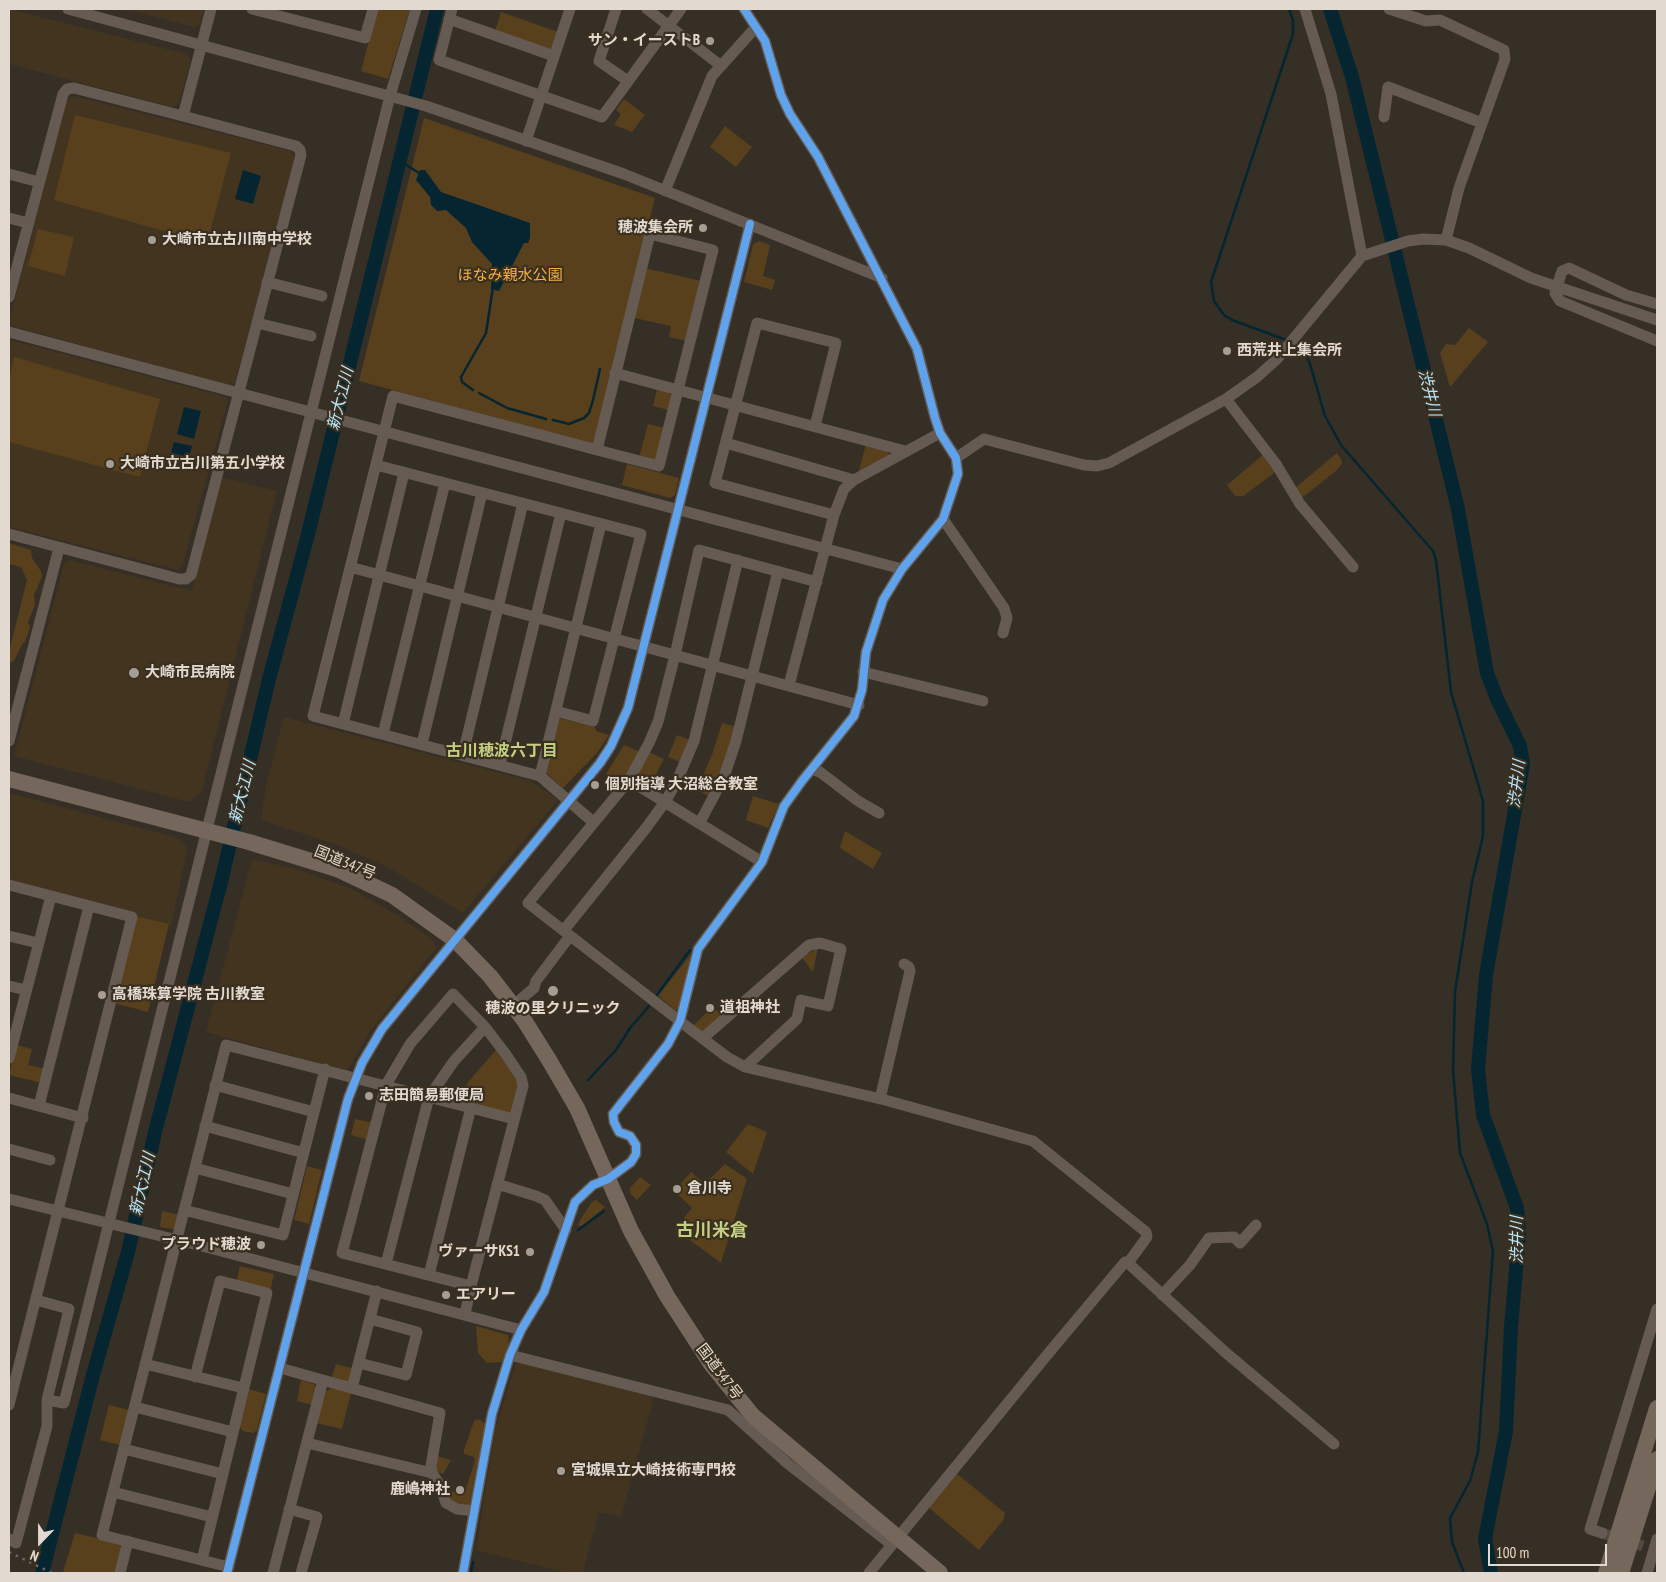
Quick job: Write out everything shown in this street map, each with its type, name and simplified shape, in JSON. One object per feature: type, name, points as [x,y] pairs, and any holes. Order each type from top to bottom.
[{"type":"highway","name":"国道347号","points":[[9,769],[215,828]]},
{"type":"highway","name":"国道347号","points":[[9,779],[250,837],[317,851],[372,874],[422,903],[501,972],[545,1034],[565,1075],[577,1108],[631,1231],[667,1296],[711,1364],[747,1408],[788,1447],[895,1542],[940,1573]]},
{"type":"highway","name":"国道347号","points":[[458,936],[524,1020],[577,1108]]},
{"type":"highway","points":[[1606,1573],[1657,1408]]},
{"type":"highway","points":[[1621,1573],[1657,1460]]},
{"type":"street","points":[[68,9],[426,106],[665,191],[882,278]]},
{"type":"street","points":[[183,116],[211,9]]},
{"type":"street","points":[[252,9],[365,38],[373,9]]},
{"type":"street","points":[[47,1400],[64,1403],[109,1225],[215,828],[312,412],[390,96],[416,9]]},
{"type":"street","points":[[526,140],[570,9]]},
{"type":"street","points":[[616,9],[599,61],[628,81]]},
{"type":"street","points":[[648,9],[720,65]]},
{"type":"street","points":[[554,56],[451,14],[439,60],[602,118],[681,9]]},
{"type":"street","points":[[1305,9],[1331,94],[1364,255]]},
{"type":"street","points":[[1389,9],[1426,21],[1440,20],[1504,50],[1505,58],[1459,188],[1446,240]]},
{"type":"street","points":[[463,1573],[492,1414],[510,1355],[521,1330],[544,1292],[575,1202],[583,1192],[593,1185],[608,1179],[631,1162],[636,1154],[636,1145],[630,1136],[619,1132],[614,1122],[613,1114],[668,1044],[680,1021],[698,949],[762,862],[784,806],[854,716],[859,705],[866,652],[875,620],[888,590],[902,569],[943,519],[958,474],[956,458],[940,434],[917,349],[818,157],[790,114],[781,95],[765,40],[752,16],[712,76],[665,191]]},
{"type":"street","points":[[1384,117],[1388,86],[1482,123]]},
{"type":"street","points":[[9,298],[13,264],[28,223],[63,94],[67,89],[74,88],[183,116],[296,146],[300,150],[301,155],[191,575],[186,579],[179,580],[9,534]]},
{"type":"street","points":[[9,174],[39,182]]},
{"type":"street","points":[[9,218],[28,223]]},
{"type":"street","points":[[514,1119],[356,1078],[325,1069],[226,1045],[102,1534],[202,1560],[228,1570],[348,1099],[356,1078],[371,1044],[570,802],[604,757],[620,728],[628,708],[705,396],[750,224]]},
{"type":"street","points":[[593,822],[540,776],[463,754],[313,716],[393,396],[597,450],[659,466],[713,250],[650,234],[597,450]]},
{"type":"street","points":[[956,458],[974,444],[984,440],[1084,465],[1097,466],[1110,463],[1226,399],[1257,377],[1291,342],[1364,255],[1423,239],[1446,240],[1469,248],[1519,273],[1657,320]]},
{"type":"street","points":[[1657,304],[1626,295],[1569,268],[1562,271],[1556,285],[1555,293],[1560,302],[1657,341]]},
{"type":"street","points":[[267,282],[322,296]]},
{"type":"street","points":[[257,323],[311,336]]},
{"type":"street","points":[[815,426],[836,343],[757,323],[715,483],[834,515]]},
{"type":"street","points":[[9,332],[902,569]]},
{"type":"street","points":[[615,373],[905,451]]},
{"type":"street","points":[[1226,399],[1276,464],[1300,504],[1353,567]]},
{"type":"street","points":[[788,686],[834,515],[844,489],[854,480],[905,451],[940,434]]},
{"type":"street","points":[[726,443],[854,480]]},
{"type":"street","points":[[376,465],[641,534],[593,720],[556,711]]},
{"type":"street","points":[[344,724],[404,473]]},
{"type":"street","points":[[383,734],[444,483]]},
{"type":"street","points":[[422,744],[482,493]]},
{"type":"street","points":[[463,754],[523,503]]},
{"type":"street","points":[[500,764],[562,514]]},
{"type":"street","points":[[943,519],[1004,608],[1007,618],[1003,633]]},
{"type":"street","points":[[540,776],[601,524]]},
{"type":"street","points":[[9,741],[59,548]]},
{"type":"street","points":[[817,582],[699,550],[658,722],[641,759],[628,780],[528,903],[680,1021],[746,1067],[880,1099],[1033,1141],[1146,1232],[1147,1238],[1128,1263],[1125,1262],[1047,1355],[869,1573]]},
{"type":"street","points":[[521,1000],[534,988],[536,981],[567,933],[665,802],[694,741],[738,560]]},
{"type":"street","points":[[350,567],[859,705]]},
{"type":"street","points":[[700,822],[724,777],[736,741],[778,571]]},
{"type":"street","points":[[863,672],[983,702]]},
{"type":"street","points":[[812,769],[820,772],[858,801],[879,813]]},
{"type":"street","points":[[628,780],[700,822],[762,862]]},
{"type":"street","points":[[9,884],[132,918],[9,1405]]},
{"type":"street","points":[[9,1058],[51,896]]},
{"type":"street","points":[[40,1106],[90,906]]},
{"type":"street","points":[[9,936],[38,944]]},
{"type":"street","points":[[703,1038],[809,945],[820,943],[841,949],[828,1006],[801,1000],[797,1019],[746,1067]]},
{"type":"street","points":[[880,1099],[910,971],[909,967],[904,964]]},
{"type":"street","points":[[9,986],[26,990]]},
{"type":"street","points":[[464,1314],[522,1086],[520,1077],[485,1027],[453,994],[410,1044],[386,1085],[342,1252],[471,1286]]},
{"type":"street","points":[[386,1264],[429,1097],[454,1061],[485,1027]]},
{"type":"street","points":[[184,1210],[283,1235],[325,1069]]},
{"type":"street","points":[[215,1085],[314,1112]]},
{"type":"street","points":[[9,1098],[83,1118]]},
{"type":"street","points":[[429,1275],[471,1108]]},
{"type":"street","points":[[205,1126],[304,1153]]},
{"type":"street","points":[[9,1149],[50,1160]]},
{"type":"street","points":[[195,1168],[294,1194]]},
{"type":"street","points":[[497,1184],[545,1200],[566,1230]]},
{"type":"street","points":[[9,1199],[304,1272],[521,1330]]},
{"type":"street","points":[[1162,1295],[1190,1265],[1209,1238],[1234,1237],[1240,1243],[1256,1225]]},
{"type":"street","points":[[1128,1263],[1252,1376],[1334,1444]]},
{"type":"street","points":[[195,1377],[220,1281],[267,1293],[202,1560]]},
{"type":"street","points":[[352,1388],[377,1291]]},
{"type":"street","points":[[9,1539],[16,1543],[47,1426],[47,1400],[69,1310],[36,1300]]},
{"type":"street","points":[[1602,1533],[1590,1529],[1657,1309]]},
{"type":"street","points":[[359,1363],[406,1375],[418,1332],[370,1319]]},
{"type":"street","points":[[510,1355],[728,1410],[787,1463],[895,1542]]},
{"type":"street","points":[[145,1364],[243,1388]]},
{"type":"street","points":[[280,1368],[440,1413],[431,1466],[432,1473],[440,1485],[446,1502],[457,1509],[474,1511]]},
{"type":"street","points":[[273,1573],[322,1380]]},
{"type":"street","points":[[134,1407],[233,1432]]},
{"type":"street","points":[[307,1443],[432,1473]]},
{"type":"street","points":[[124,1448],[223,1474]]},
{"type":"street","points":[[113,1492],[212,1517]]},
{"type":"street","points":[[288,1509],[317,1517],[301,1573]]},
{"type":"street","points":[[120,1573],[128,1541]]},
{"type":"street","points":[[1642,1546],[1656,1544],[1647,1573]]},
{"type":"shaded area","points":[[9,9],[186,54],[191,60],[179,103],[173,107],[9,64]]},
{"type":"shaded area","points":[[126,9],[204,9],[200,24],[194,27]]},
{"type":"shaded area","name":"大崎市立古川南中学校","points":[[74,96],[291,151],[295,157],[235,383],[230,386],[12,326],[9,322],[67,99]]},
{"type":"shaded area","name":"大崎市立古川第五小学校","points":[[10,340],[226,397],[228,401],[182,567],[178,570],[9,527]]},
{"type":"shaded area","name":"大崎市民病院","points":[[221,477],[277,491],[202,791],[189,802],[14,756],[64,564],[70,560],[192,591]]},
{"type":"shaded area","points":[[284,717],[531,781],[558,800],[463,913],[389,868],[335,844],[261,820],[266,785]]},
{"type":"shaded area","points":[[9,793],[178,838],[185,844],[187,851],[171,926],[9,881]]},
{"type":"shaded area","points":[[252,859],[293,868],[350,888],[399,916],[433,940],[436,948],[370,1031],[347,1071],[206,1032]]},
{"type":"shaded area","name":"宮城県立大崎技術専門校","points":[[517,1360],[655,1394],[621,1517],[599,1512],[583,1573],[569,1573],[476,1550],[495,1430]]},
{"type":"green space","points":[[377,9],[410,9],[388,79],[361,71]]},
{"type":"green space","points":[[501,12],[558,32],[551,51],[495,31]]},
{"type":"green space","points":[[624,99],[645,115],[632,132],[614,125],[621,114],[616,110]]},
{"type":"green space","points":[[75,115],[231,153],[207,243],[54,200]]},
{"type":"green space","name":"ほなみ親水公園","points":[[424,118],[655,198],[594,444],[359,381]]},
{"type":"green space","points":[[725,126],[752,147],[736,167],[710,147]]},
{"type":"green space","points":[[38,229],[74,237],[65,276],[28,266]]},
{"type":"green space","points":[[759,241],[770,245],[763,276],[775,280],[772,290],[744,282],[753,244]]},
{"type":"green space","points":[[645,268],[701,281],[687,341],[669,337],[671,326],[634,318]]},
{"type":"green space","points":[[1469,328],[1488,342],[1450,387],[1440,353],[1446,344],[1455,345]]},
{"type":"green space","points":[[14,357],[160,399],[140,477],[9,442],[9,380]]},
{"type":"green space","points":[[657,389],[669,392],[672,398],[668,410],[653,406]]},
{"type":"green space","points":[[648,424],[665,428],[657,459],[652,461],[639,458]]},
{"type":"green space","points":[[866,444],[888,450],[889,457],[858,474]]},
{"type":"green space","points":[[1337,453],[1342,464],[1337,470],[1303,497],[1297,495],[1295,488]]},
{"type":"green space","points":[[1264,454],[1275,470],[1273,474],[1243,496],[1235,496],[1227,485]]},
{"type":"green space","points":[[627,464],[679,478],[675,495],[670,498],[622,485]]},
{"type":"green space","points":[[9,543],[31,550],[32,558],[41,571],[42,577],[34,595],[35,605],[28,622],[30,627],[25,642],[22,644],[14,661],[9,663],[9,652],[27,580],[21,567],[9,564]]},
{"type":"green space","points":[[558,718],[595,727],[596,731],[609,735],[597,753],[563,788],[545,772]]},
{"type":"green space","points":[[722,723],[737,727],[733,742],[710,797],[697,790],[713,752]]},
{"type":"green space","points":[[677,735],[690,740],[682,763],[668,757]]},
{"type":"green space","points":[[624,745],[641,752],[620,784],[606,774]]},
{"type":"green space","points":[[649,752],[664,759],[649,787],[637,781],[636,775]]},
{"type":"green space","points":[[753,796],[779,804],[768,828],[746,820]]},
{"type":"green space","points":[[845,831],[882,853],[873,869],[840,848]]},
{"type":"green space","points":[[135,916],[169,924],[148,1012],[114,1003]]},
{"type":"green space","points":[[818,947],[813,972],[802,958]]},
{"type":"green space","points":[[691,954],[679,1009],[675,1010],[658,996]]},
{"type":"green space","points":[[713,1006],[722,1017],[703,1033],[693,1026]]},
{"type":"green space","points":[[16,1045],[32,1049],[28,1065],[46,1069],[42,1083],[9,1075]]},
{"type":"green space","points":[[497,1049],[519,1085],[515,1111],[508,1115],[458,1102],[468,1082]]},
{"type":"green space","points":[[355,1119],[373,1123],[368,1140],[351,1135]]},
{"type":"green space","points":[[748,1124],[767,1132],[753,1174],[726,1152]]},
{"type":"green space","points":[[725,1164],[747,1179],[721,1263],[675,1229],[692,1208],[674,1191],[691,1172],[705,1184]]},
{"type":"green space","points":[[307,1166],[322,1170],[309,1224],[294,1220]]},
{"type":"green space","points":[[640,1177],[651,1185],[637,1200],[630,1193],[630,1188]]},
{"type":"green space","points":[[596,1200],[605,1207],[581,1227],[578,1225],[582,1217],[592,1202]]},
{"type":"green space","points":[[162,1211],[180,1215],[177,1227],[173,1229],[160,1227]]},
{"type":"green space","points":[[240,1266],[274,1274],[270,1292],[236,1283]]},
{"type":"green space","points":[[476,1326],[508,1335],[509,1342],[502,1362],[487,1363],[478,1353]]},
{"type":"green space","points":[[336,1364],[355,1369],[351,1383],[331,1380]]},
{"type":"green space","points":[[301,1380],[314,1384],[317,1389],[313,1405],[297,1401]]},
{"type":"green space","points":[[331,1388],[351,1393],[342,1429],[316,1423],[323,1393]]},
{"type":"green space","points":[[249,1389],[266,1394],[257,1430],[253,1433],[243,1431],[239,1426]]},
{"type":"green space","points":[[109,1405],[129,1410],[120,1445],[100,1440]]},
{"type":"green space","points":[[479,1419],[485,1424],[469,1507],[451,1501],[448,1493],[452,1491],[462,1494],[465,1492],[475,1460],[474,1457],[464,1454],[464,1450],[474,1421]]},
{"type":"green space","points":[[437,1456],[451,1460],[443,1474],[436,1472]]},
{"type":"green space","points":[[956,1473],[1005,1513],[1004,1519],[979,1550],[928,1507]]},
{"type":"green space","points":[[75,1533],[118,1543],[123,1549],[117,1573],[63,1572]]},
{"type":"water","points":[[243,170],[261,176],[253,204],[235,199]]},
{"type":"water","points":[[420,170],[425,170],[441,192],[530,223],[528,243],[524,243],[499,291],[491,289],[492,264],[472,242],[466,228],[446,210],[437,211],[431,205],[430,197],[416,180]]},
{"type":"water","points":[[184,407],[201,411],[194,439],[177,434]]},
{"type":"water","points":[[174,442],[192,446],[189,457],[171,453]]},
{"type":"waterway","name":"新大江川","points":[[42,1573],[93,1375],[128,1252],[155,1132],[221,882],[269,679],[307,538],[437,9]]},
{"type":"waterway","points":[[1289,9],[1293,20],[1293,34],[1211,282],[1214,301],[1224,315],[1232,320],[1289,341]]},
{"type":"waterway","name":"渋井川","points":[[1330,9],[1352,77],[1458,509],[1487,673],[1497,699],[1520,746],[1523,764],[1486,975],[1478,1069],[1483,1115],[1517,1208],[1519,1235],[1511,1327],[1506,1431],[1485,1539],[1491,1573]]},
{"type":"waterway","points":[[400,161],[419,173]]},
{"type":"waterway","points":[[473,390],[462,382],[461,377],[486,333],[493,287]]},
{"type":"waterway","points":[[1294,344],[1306,355],[1325,416],[1341,445],[1433,551],[1436,560],[1451,692],[1483,801],[1483,836],[1472,882],[1455,992],[1453,1070],[1460,1153],[1487,1224],[1493,1251],[1478,1452],[1470,1481],[1450,1518],[1452,1542],[1464,1573]]},
{"type":"waterway","points":[[553,420],[569,424],[584,418],[589,413],[600,369]]},
{"type":"waterway","points":[[479,393],[507,408],[546,419]]},
{"type":"waterway","points":[[657,995],[690,950]]},
{"type":"waterway","points":[[588,1080],[616,1050],[630,1028],[649,1006]]},
{"type":"waterway","points":[[578,1230],[604,1211]]},
{"type":"waterway","points":[[471,1573],[473,1562]]},
{"type":"tunnel","points":[[1602,1533],[1643,1546]]},
{"type":"railway","points":[[9,1552],[52,1573]]},
{"type":"cycle path","points":[[463,1573],[492,1414],[510,1355],[521,1330],[544,1292],[575,1202],[593,1185],[608,1179],[631,1162],[636,1154],[636,1145],[630,1136],[619,1132],[614,1122],[613,1114],[668,1044],[680,1021],[698,949],[762,862],[784,806],[854,716],[862,690],[866,652],[883,600],[902,569],[943,519],[958,474],[956,458],[940,433],[935,418],[917,349],[818,157],[790,114],[781,95],[765,41],[744,9]]},
{"type":"cycle path","points":[[227,1573],[348,1099],[362,1063],[382,1029],[600,763],[611,746],[628,708],[750,224]]},
{"type":"place","name":"サン・イーストB","points":[[710,41]]},
{"type":"place","name":"穂波集会所","points":[[703,228]]},
{"type":"place","name":"大崎市立古川南中学校","points":[[152,240]]},
{"type":"place","name":"西荒井上集会所","points":[[1227,351]]},
{"type":"place","name":"大崎市立古川第五小学校","points":[[110,464]]},
{"type":"place","name":"大崎市民病院","points":[[134,673]]},
{"type":"place","name":"個別指導 大沼総合教室","points":[[595,785]]},
{"type":"place","name":"穂波の里クリニック","points":[[553,991]]},
{"type":"place","name":"高橋珠算学院 古川教室","points":[[102,995]]},
{"type":"place","name":"道祖神社","points":[[710,1008]]},
{"type":"place","name":"志田簡易郵便局","points":[[369,1096]]},
{"type":"place","name":"倉川寺","points":[[677,1189]]},
{"type":"place","name":"プラウド穂波","points":[[261,1245]]},
{"type":"place","name":"ヴァーサKS1","points":[[530,1252]]},
{"type":"place","name":"エアリー","points":[[446,1295]]},
{"type":"place","name":"宮城県立大崎技術専門校","points":[[561,1471]]},
{"type":"place","name":"鹿嶋神社","points":[[460,1490]]},
{"type":"district","name":"古川穂波六丁目","points":[[502,751]]},
{"type":"district","name":"古川米倉","points":[[712,1231]]}]
